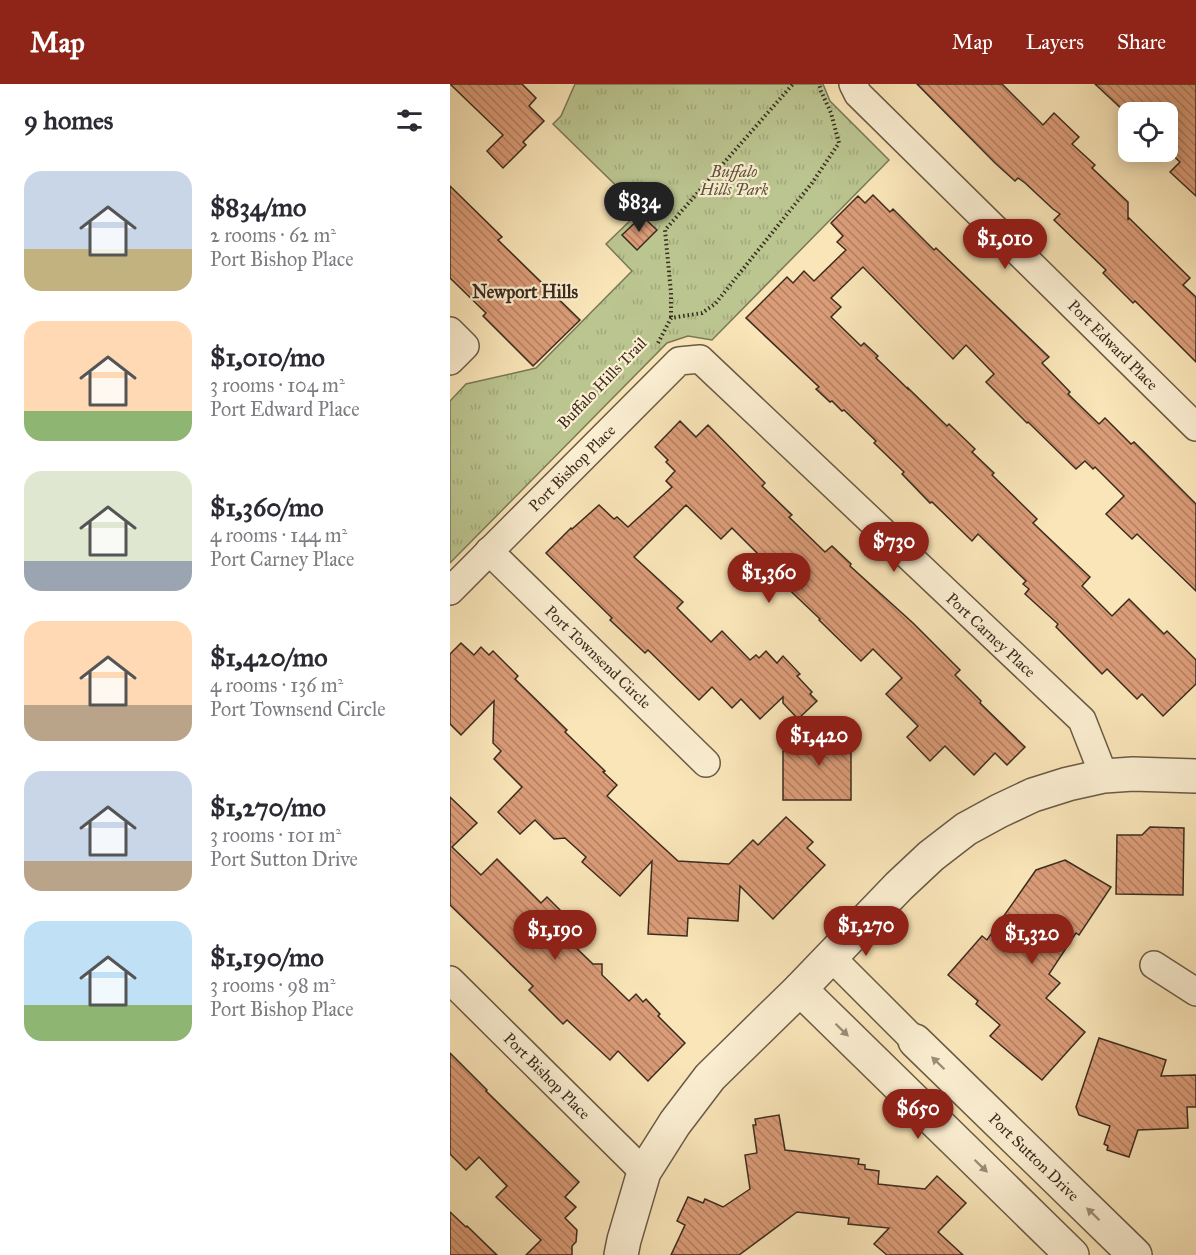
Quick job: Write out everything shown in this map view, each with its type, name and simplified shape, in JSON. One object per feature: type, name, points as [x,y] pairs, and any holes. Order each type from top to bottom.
[{"type":"street","name":"Port Edward Place","points":[[853,84],[858,94],[1196,427]]},
{"type":"street","name":"Port Bishop Place","points":[[450,591],[679,361],[700,359]]},
{"type":"street","name":"Port Carney Place","points":[[700,359],[1082,720],[1104,776]]},
{"type":"street","name":"Port Townsend Circle","points":[[489,550],[706,763]]},
{"type":"street","points":[[621,1255],[644,1172],[675,1123],[710,1077],[931,856],[966,829],[999,811],[1033,795],[1068,784],[1104,776],[1162,774],[1196,776]]},
{"type":"street","name":"Port Sutton Drive","points":[[831,957],[1135,1255]]},
{"type":"street","points":[[1155,965],[1196,992]]},
{"type":"street","name":"Port Bishop Place","points":[[450,981],[644,1172]]},
{"type":"street","points":[[800,989],[1072,1255]]},
{"type":"path","points":[[793,84],[665,230],[671,318],[702,313],[715,304],[812,183],[839,143],[831,113],[819,84]]},
{"type":"path","name":"Buffalo Hills Trail","points":[[657,345],[671,318]]},
{"type":"green space","name":"Buffalo Hills Park","points":[[575,84],[823,84],[830,101],[889,160],[712,340],[688,336],[667,343],[450,563],[450,401],[466,384],[536,368],[632,271],[606,244],[641,210],[553,124],[561,116]]},
{"type":"building","points":[[450,84],[522,84],[536,98],[529,106],[544,121],[523,142],[526,145],[503,168],[487,151],[503,135]]},
{"type":"building","points":[[917,84],[1002,84],[1043,125],[1054,113],[1079,137],[1072,144],[1095,165],[1092,168],[1128,202],[1128,220],[1129,218],[1190,278],[1183,285],[1196,297],[1196,362],[1135,301],[1133,303],[1103,273],[1106,270],[1054,220],[1060,214],[1025,183],[1018,178],[1015,181],[995,163]]},
{"type":"building","points":[[1095,84],[1196,84],[1196,196],[1170,172],[1180,162],[1178,160],[1178,102],[1118,102],[1118,105]]},
{"type":"building","points":[[450,186],[502,237],[498,240],[580,320],[533,366],[483,316],[486,313],[450,278]]},
{"type":"building","points":[[873,195],[890,212],[893,209],[934,250],[936,248],[1049,357],[1042,363],[1070,392],[1068,394],[1099,424],[1105,418],[1131,444],[1134,442],[1196,504],[1196,591],[1137,534],[1132,539],[1106,514],[1124,496],[1095,467],[1093,469],[1085,461],[1076,469],[1027,423],[986,382],[994,374],[966,345],[953,359],[863,267],[831,298],[841,307],[831,317],[861,346],[864,343],[908,389],[975,449],[972,452],[994,473],[992,475],[1037,519],[1033,523],[1090,577],[1082,586],[1112,616],[1129,599],[1164,634],[1167,631],[1196,660],[1196,684],[1163,716],[1142,694],[1137,699],[1107,669],[1102,674],[1056,627],[1058,624],[1025,594],[1029,589],[1023,584],[1026,581],[978,534],[972,541],[932,502],[930,503],[902,474],[904,472],[874,443],[876,441],[844,410],[842,411],[832,401],[830,402],[816,389],[819,387],[746,318],[787,277],[793,283],[804,271],[814,281],[846,250],[837,242],[843,236],[831,223],[858,196],[865,203]]},
{"type":"building","points":[[642,216],[657,230],[637,250],[622,235]]},
{"type":"building","points":[[680,421],[696,437],[708,425],[765,483],[762,486],[792,515],[789,517],[825,552],[832,546],[851,564],[850,566],[913,623],[960,670],[955,675],[1025,747],[1007,765],[995,753],[974,775],[945,746],[930,761],[907,737],[918,726],[886,694],[902,678],[873,649],[861,661],[757,559],[760,556],[732,528],[721,539],[686,505],[634,557],[683,602],[677,608],[711,642],[722,631],[750,660],[756,655],[759,658],[766,651],[777,663],[783,656],[800,674],[797,676],[817,701],[798,719],[783,703],[783,697],[760,719],[741,699],[732,708],[712,687],[699,700],[648,650],[645,653],[610,620],[612,618],[546,553],[599,505],[614,519],[617,517],[628,527],[672,487],[666,481],[675,471],[655,447]]},
{"type":"building","points":[[461,643],[474,655],[481,647],[489,655],[493,651],[518,676],[515,679],[567,730],[565,732],[617,785],[607,796],[678,861],[729,864],[753,840],[758,845],[786,817],[813,842],[807,848],[825,865],[773,919],[740,886],[738,921],[688,918],[687,936],[648,934],[652,861],[620,896],[582,862],[586,857],[565,838],[554,839],[535,820],[520,834],[498,812],[522,787],[494,759],[501,751],[493,743],[494,701],[461,735],[450,724],[450,654]]},
{"type":"building","points":[[799,730],[851,730],[851,800],[783,800],[783,751],[799,751]]},
{"type":"building","points":[[450,797],[477,823],[452,847],[481,875],[497,859],[541,903],[547,897],[566,916],[558,925],[571,938],[568,940],[593,964],[602,964],[602,975],[629,1001],[636,994],[643,1002],[646,999],[660,1014],[658,1016],[685,1043],[648,1081],[618,1051],[610,1060],[567,1020],[563,1024],[529,990],[533,986],[450,905]]},
{"type":"building","points":[[1150,827],[1184,828],[1183,895],[1116,894],[1117,835],[1142,835]]},
{"type":"building","points":[[1065,860],[1111,887],[1079,935],[1076,933],[1049,974],[1060,983],[1046,998],[1085,1032],[1042,1080],[990,1036],[1000,1025],[976,1004],[978,1001],[948,975],[982,936],[987,940],[1036,870]]},
{"type":"building","points":[[1099,1038],[1166,1060],[1161,1076],[1196,1075],[1196,1107],[1187,1107],[1188,1128],[1138,1130],[1129,1157],[1107,1150],[1108,1146],[1104,1144],[1110,1126],[1079,1115],[1076,1107]]},
{"type":"building","points":[[450,1053],[579,1182],[565,1197],[576,1207],[565,1218],[577,1230],[572,1255],[526,1255],[541,1240],[496,1197],[507,1186],[479,1157],[466,1170],[450,1154]]},
{"type":"building","points":[[779,1115],[785,1150],[859,1159],[858,1164],[865,1165],[865,1169],[879,1171],[878,1184],[925,1189],[937,1176],[966,1203],[938,1232],[963,1255],[887,1255],[874,1244],[889,1228],[848,1224],[849,1218],[797,1212],[739,1255],[671,1255],[685,1225],[677,1221],[688,1197],[703,1203],[705,1199],[723,1207],[750,1189],[745,1155],[757,1153],[753,1125],[756,1125],[755,1119]]},
{"type":"building","points":[[450,1212],[467,1226],[497,1255],[450,1255]]},
{"type":"district","name":"Newport Hills","points":[[525,292]]}]
